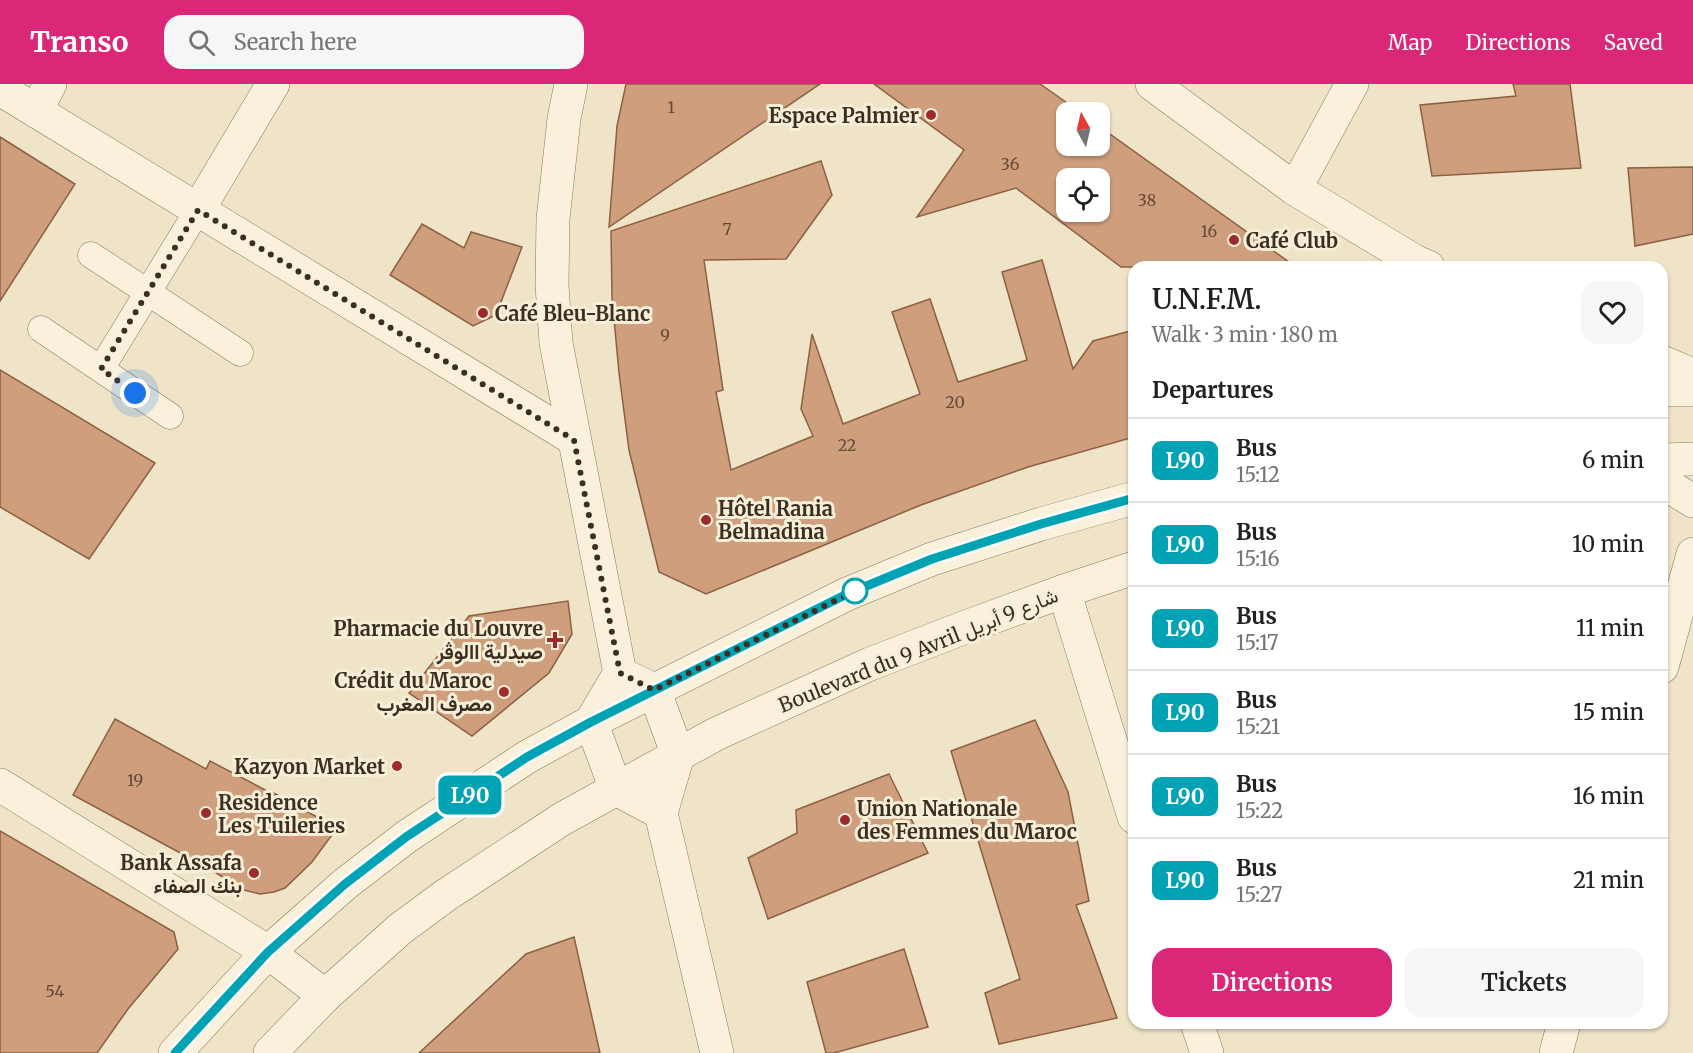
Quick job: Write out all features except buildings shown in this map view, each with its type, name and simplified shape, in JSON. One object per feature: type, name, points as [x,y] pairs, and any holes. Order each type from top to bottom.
[{"type":"street","points":[[198,210],[273,84]]},
{"type":"street","points":[[570,84],[553,219],[552,285],[556,343],[620,673],[591,722]]},
{"type":"street","points":[[1152,84],[1295,189],[1413,261]]},
{"type":"street","points":[[1295,189],[1352,84]]},
{"type":"street","points":[[0,89],[43,98],[198,210],[574,440]]},
{"type":"street","points":[[1668,365],[1693,375]]},
{"type":"street","points":[[1668,390],[1693,390]]},
{"type":"street","points":[[1668,460],[1693,459]]},
{"type":"street","points":[[1668,486],[1693,501]]},
{"type":"street","points":[[175,1053],[268,952],[345,884],[406,837],[527,757],[591,722],[847,594],[932,559],[1041,524],[1128,500]]},
{"type":"street","points":[[1668,645],[1693,554]]},
{"type":"street","name":"Boulevard du 9 Avril شارع 9 أبريل","points":[[270,1053],[325,996],[400,929],[446,895],[562,819],[716,734],[870,664],[1064,591],[1128,570]]},
{"type":"street","points":[[1064,591],[1128,798]]},
{"type":"street","points":[[620,673],[654,690],[678,755],[661,813],[717,1053]]},
{"type":"street","points":[[591,722],[616,789],[661,813]]},
{"type":"street","points":[[0,785],[268,952],[325,996]]},
{"type":"street","points":[[1199,1029],[1207,1053]]},
{"type":"street","points":[[1556,1053],[1562,1029]]},
{"type":"lane","points":[[101,369],[198,210]]},
{"type":"lane","points":[[91,255],[240,353]]},
{"type":"lane","points":[[41,329],[170,416]]},
{"type":"bus line","name":"L90","points":[[175,1053],[268,952],[345,884],[406,837],[527,757],[591,722],[847,594],[932,559],[1041,524],[1128,500]]},
{"type":"place","name":"Espace Palmier","points":[[931,115]]},
{"type":"place","name":"Café Club","points":[[1234,240]]},
{"type":"place","name":"Café Bleu-Blanc","points":[[483,313]]},
{"type":"place","name":"Hôtel Rania Belmadina","points":[[706,520]]},
{"type":"place","name":"Pharmacie du Louvre صيدلية االوڤر","points":[[555,640]]},
{"type":"place","name":"Crédit du Maroc مصرف المغرب","points":[[504,692]]},
{"type":"place","name":"Kazyon Market","points":[[397,766]]},
{"type":"place","name":"Residence Les Tuileries","points":[[206,813]]},
{"type":"place","name":"Union Nationale des Femmes du Maroc","points":[[845,820]]},
{"type":"place","name":"Bank Assafa بنك الصفاء","points":[[254,873]]},
{"type":"route","points":[[135,393],[101,369],[198,210],[574,440],[620,673],[654,690],[855,591]]}]
